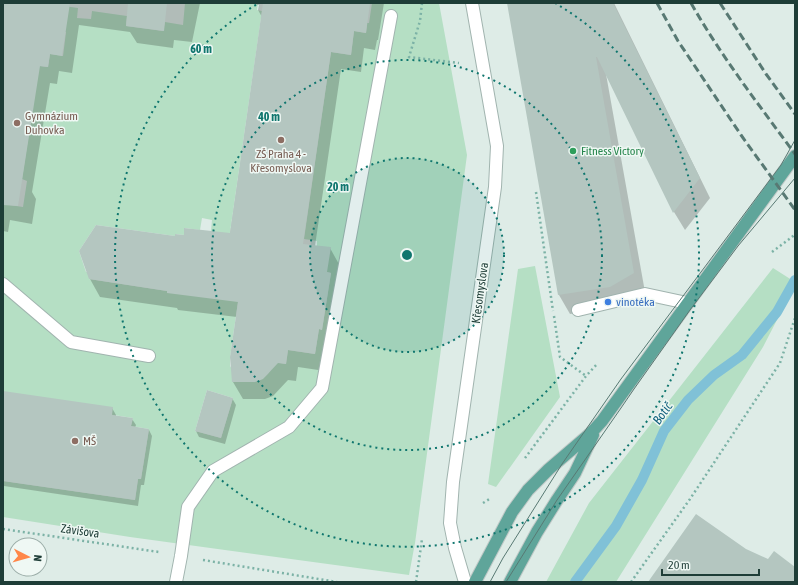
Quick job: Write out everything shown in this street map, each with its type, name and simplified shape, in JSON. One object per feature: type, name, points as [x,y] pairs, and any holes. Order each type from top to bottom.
[{"type":"main road","points":[[475,582],[512,512],[528,490],[548,469],[591,434],[602,421],[795,156]]},
{"type":"main road","points":[[510,582],[557,500],[575,473],[590,441],[602,421]]},
{"type":"street","name":"Křesomyslova","points":[[465,582],[450,524],[453,482],[495,187],[497,146],[472,3]]},
{"type":"street","points":[[176,582],[182,556],[188,506],[213,471],[289,427],[322,388],[391,16]]},
{"type":"street","points":[[3,284],[70,342],[149,356]]},
{"type":"street","points":[[578,310],[645,294],[687,303]]},
{"type":"path","points":[[422,3],[420,21],[409,57],[438,61]]},
{"type":"path","points":[[536,192],[560,357],[586,376]]},
{"type":"path","points":[[772,252],[795,234]]},
{"type":"path","points":[[631,582],[690,499],[780,363],[795,318]]},
{"type":"path","points":[[521,463],[586,376],[598,363]]},
{"type":"path","points":[[483,503],[493,497]]},
{"type":"path","name":"Závišova","points":[[3,528],[154,551]]},
{"type":"path","points":[[416,582],[422,539]]},
{"type":"path","points":[[204,560],[337,582]]},
{"type":"green space","points":[[185,3],[258,3],[257,10],[262,11],[228,246],[211,231],[212,220],[202,218],[200,230],[185,228],[184,235],[175,234],[175,236],[96,225],[79,251],[86,272],[90,272],[89,279],[167,291],[242,274],[230,366],[233,371],[258,381],[264,378],[272,368],[274,362],[286,364],[288,350],[315,354],[319,329],[322,330],[331,273],[327,272],[317,246],[317,241],[304,239],[331,52],[351,55],[354,31],[366,33],[372,3],[439,3],[467,155],[415,543],[409,575],[130,537],[3,517],[3,481],[135,500],[138,479],[141,479],[149,429],[131,426],[133,418],[3,398],[3,204],[23,207],[27,181],[22,179],[39,66],[48,67],[50,54],[63,56],[66,32],[53,30],[57,5],[78,8],[77,18],[91,19],[92,11],[127,16],[126,26],[163,31],[165,22],[183,25]],"holes":[[[207,390],[233,398],[221,438],[195,431]]]},
{"type":"green space","points":[[535,266],[560,397],[496,487],[488,484],[518,269]]},
{"type":"green space","points":[[773,268],[795,282],[795,285],[763,347],[616,582],[546,582],[589,503]]},
{"type":"building","name":"Gymnázium Duhovka","points":[[3,3],[70,3],[62,56],[50,54],[48,67],[40,66],[18,206],[3,205]]},
{"type":"building","points":[[128,3],[167,3],[164,31],[126,26]]},
{"type":"building","name":"ZŠ Praha 4 - Křesomyslova","points":[[263,3],[370,3],[366,33],[354,31],[351,55],[331,52],[303,244],[331,247],[327,272],[331,273],[322,330],[319,329],[315,354],[288,350],[286,364],[278,363],[263,379],[255,382],[232,382],[230,357],[238,302],[167,293],[167,291],[89,279],[79,251],[96,225],[175,236],[175,234],[184,235],[184,228],[230,233]]},
{"type":"building","name":"Fitness Victory","points":[[507,3],[613,3],[700,178],[673,213],[596,57],[634,273],[610,287],[558,295]]},
{"type":"building","points":[[207,390],[233,398],[221,438],[195,431]]},
{"type":"building","name":"MŠ","points":[[3,391],[113,407],[112,415],[133,418],[131,426],[149,429],[141,479],[138,479],[135,500],[3,481]]},
{"type":"building","points":[[696,514],[746,549],[768,559],[774,551],[795,567],[795,582],[648,582]]},
{"type":"waterway","name":"Botič","points":[[575,582],[616,526],[642,480],[664,431],[688,400],[714,375],[742,355],[777,312],[795,280]]},
{"type":"tram line","points":[[490,582],[503,558],[562,464],[621,379],[781,165],[795,140]]},
{"type":"tram line","points":[[506,582],[557,500],[690,310],[738,246],[795,178]]},
{"type":"railway","points":[[657,3],[678,41],[741,135],[795,210]]},
{"type":"railway","points":[[691,3],[754,99],[795,154]]},
{"type":"railway","points":[[720,3],[766,74],[795,114]]},
{"type":"place","name":"Gymnázium Duhovka","points":[[17,123]]},
{"type":"place","name":"ZŠ Praha 4 - Křesomyslova","points":[[281,140]]},
{"type":"place","name":"Fitness Victory","points":[[573,151]]},
{"type":"place","name":"vinotéka","points":[[608,302]]},
{"type":"place","name":"MŠ","points":[[75,441]]}]
